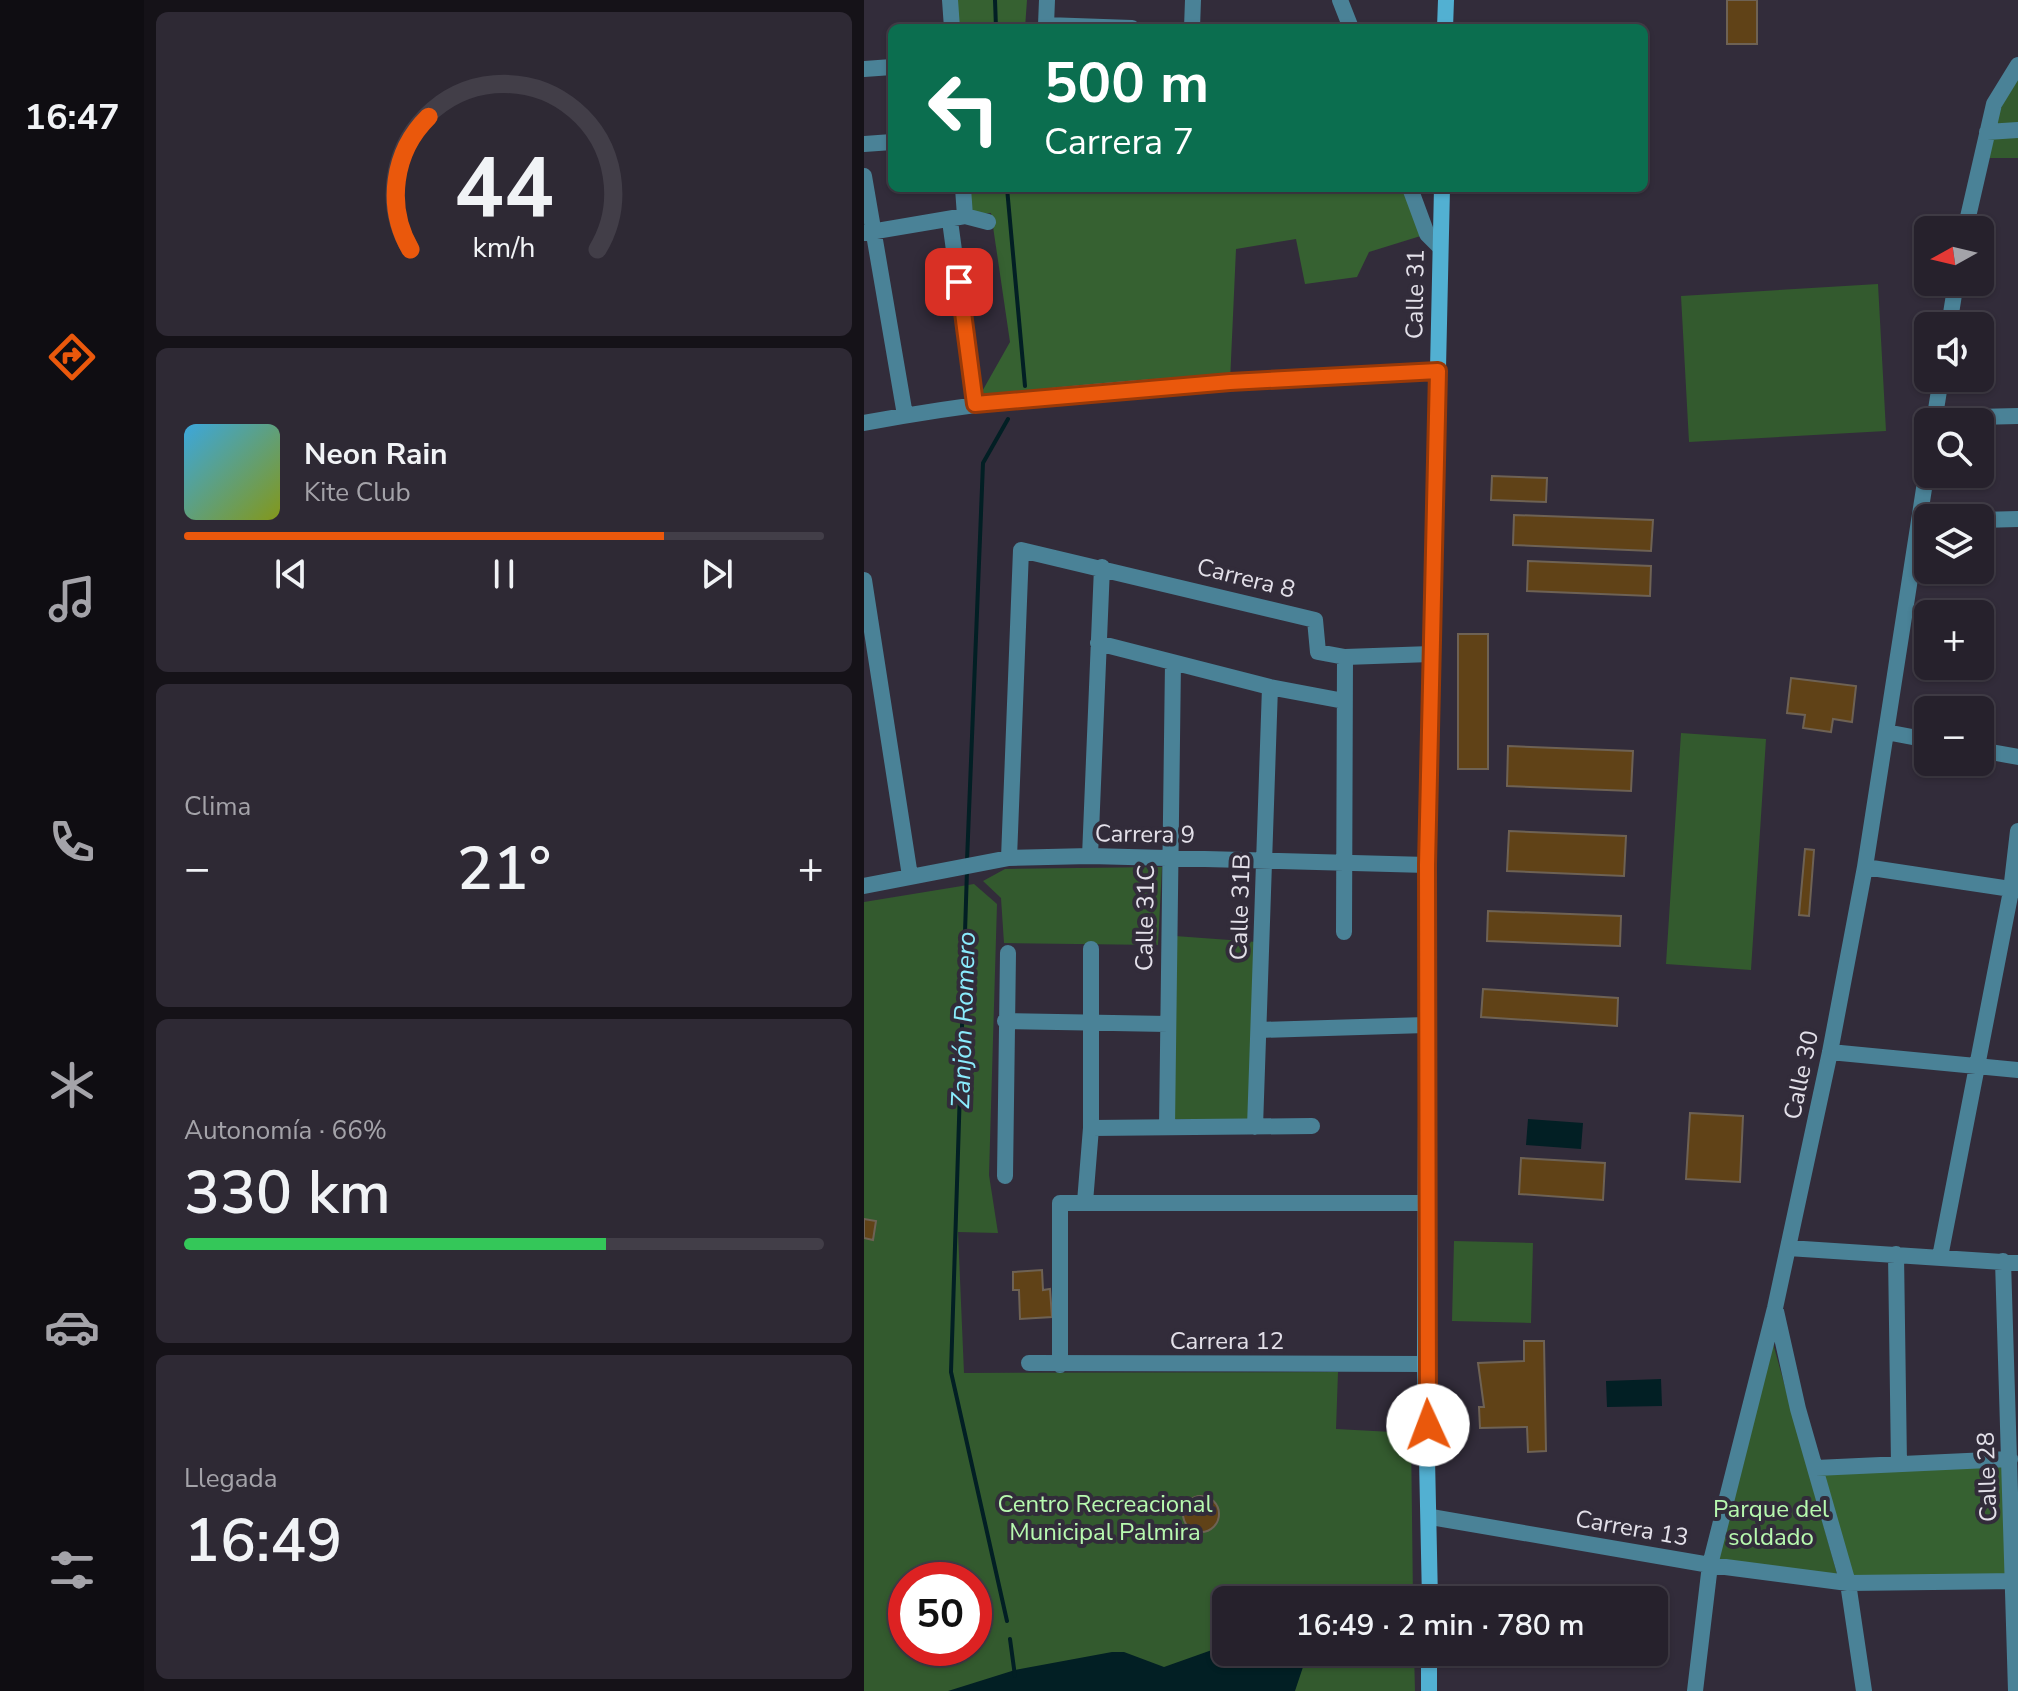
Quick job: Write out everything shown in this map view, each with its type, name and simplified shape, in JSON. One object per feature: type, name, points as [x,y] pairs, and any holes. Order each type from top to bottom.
[{"type":"main road","points":[[1445,24],[1446,0]]},
{"type":"main road","name":"Calle 31","points":[[1430,1586],[1431,1517],[1425,1364],[1427,865],[1442,192]]},
{"type":"main road","points":[[1429,1666],[1429,1691]]},
{"type":"street","points":[[950,0],[952,24]]},
{"type":"street","points":[[1046,24],[1047,0]]},
{"type":"street","points":[[1192,24],[1193,0]]},
{"type":"street","points":[[1340,0],[1349,24]]},
{"type":"street","points":[[1968,216],[1994,104],[2018,65]]},
{"type":"street","points":[[864,69],[888,67]]},
{"type":"street","points":[[1987,132],[2018,130]]},
{"type":"street","points":[[864,144],[888,142]]},
{"type":"street","points":[[864,176],[868,233],[905,415]]},
{"type":"street","points":[[962,192],[958,218],[975,404]]},
{"type":"street","points":[[1411,192],[1427,234],[1440,247]]},
{"type":"street","points":[[868,233],[958,218],[988,222]]},
{"type":"street","points":[[864,423],[975,404],[1230,382],[1438,371]]},
{"type":"street","points":[[1994,417],[2018,416]]},
{"type":"street","points":[[1994,520],[2018,519]]},
{"type":"street","name":"Carrera 8","points":[[1009,858],[1021,550],[1315,620],[1316,651],[1345,657]]},
{"type":"street","points":[[1090,856],[1102,567]]},
{"type":"street","name":"Calle 30","points":[[1695,1691],[1710,1565],[1775,1308],[1830,1052],[1914,577]]},
{"type":"street","points":[[864,580],[869,650],[910,876]]},
{"type":"street","points":[[1098,643],[1270,687],[1344,701]]},
{"type":"street","points":[[1344,932],[1345,657],[1431,654]]},
{"type":"street","name":"Calle 31C","points":[[1167,1127],[1173,662]]},
{"type":"street","name":"Calle 31B","points":[[1255,1127],[1270,687]]},
{"type":"street","points":[[1886,732],[1914,737]]},
{"type":"street","points":[[1994,753],[2018,757]]},
{"type":"street","points":[[1940,1257],[1976,1067],[2015,891],[2018,831]]},
{"type":"street","name":"Carrera 9","points":[[864,886],[1009,858],[1090,856],[1427,865]]},
{"type":"street","points":[[1865,867],[2015,891]]},
{"type":"street","points":[[1085,1202],[1091,1128],[1091,949]]},
{"type":"street","points":[[1005,1176],[1008,953]]},
{"type":"street","points":[[1005,1021],[1168,1024]]},
{"type":"street","points":[[1259,1030],[1426,1025]]},
{"type":"street","points":[[1830,1052],[2018,1070]]},
{"type":"street","points":[[1091,1128],[1312,1126]]},
{"type":"street","points":[[1060,1365],[1060,1203],[1425,1203]]},
{"type":"street","points":[[1788,1248],[2010,1262]]},
{"type":"street","points":[[1896,1254],[1899,1464]]},
{"type":"street","name":"Calle 28","points":[[2010,1262],[2010,1459],[2016,1582],[2016,1691]]},
{"type":"street","points":[[1775,1308],[1848,1583],[1864,1691]]},
{"type":"street","name":"Carrera 12","points":[[1029,1363],[1425,1364]]},
{"type":"street","points":[[1816,1468],[2010,1459]]},
{"type":"street","name":"Carrera 13","points":[[1431,1517],[1710,1565],[1848,1583],[2016,1582]]},
{"type":"green space","points":[[949,0],[1027,0],[1025,24],[951,24]]},
{"type":"green space","points":[[2018,65],[2018,158],[1981,158]]},
{"type":"green space","points":[[963,192],[1411,192],[1427,234],[1369,252],[1357,277],[1305,284],[1296,239],[1236,249],[1230,382],[975,404],[1010,342],[991,213],[965,216]]},
{"type":"green space","points":[[1878,284],[1886,431],[1689,442],[1681,296]]},
{"type":"green space","points":[[1681,733],[1766,739],[1751,970],[1666,964]]},
{"type":"green space","points":[[1162,867],[1158,945],[1004,943],[1001,898],[983,881],[1005,869]]},
{"type":"green space","name":"Centro Recreacional Municipal Palmira","points":[[974,884],[997,904],[989,1175],[998,1233],[958,1232],[964,1373],[1338,1372],[1336,1429],[1411,1433],[1413,1586],[1212,1586],[1212,1666],[1414,1666],[1415,1691],[864,1691],[864,902]]},
{"type":"green space","points":[[1175,936],[1257,942],[1249,1120],[1173,1119]]},
{"type":"green space","points":[[1454,1241],[1533,1243],[1531,1323],[1452,1321]]},
{"type":"green space","name":"Parque del soldado","points":[[1769,1329],[1839,1581],[1710,1565]]},
{"type":"green space","points":[[2010,1459],[2015,1582],[1848,1583],[1816,1468]]},
{"type":"shaded area","points":[[1528,1119],[1583,1123],[1581,1149],[1526,1145]]},
{"type":"shaded area","points":[[1661,1379],[1662,1406],[1607,1407],[1606,1381]]},
{"type":"shaded area","points":[[1212,1650],[1212,1666],[1303,1666],[1295,1691],[948,1691],[1015,1670],[1112,1652],[1124,1652],[1164,1667]]},
{"type":"building","points":[[1727,0],[1757,0],[1757,44],[1727,44]]},
{"type":"building","points":[[1492,476],[1547,478],[1546,502],[1491,500]]},
{"type":"building","points":[[1514,515],[1653,520],[1651,551],[1513,545]]},
{"type":"building","points":[[1528,561],[1651,566],[1650,596],[1527,591]]},
{"type":"building","points":[[1458,634],[1488,634],[1488,769],[1458,769]]},
{"type":"building","points":[[1791,678],[1856,686],[1852,722],[1833,719],[1831,732],[1803,728],[1805,715],[1787,713]]},
{"type":"building","points":[[1508,746],[1633,751],[1631,791],[1507,786]]},
{"type":"building","points":[[1509,831],[1626,836],[1624,876],[1507,871]]},
{"type":"building","points":[[1805,849],[1814,850],[1809,916],[1799,915]]},
{"type":"building","points":[[1488,911],[1621,916],[1620,946],[1487,941]]},
{"type":"building","points":[[1483,989],[1618,998],[1617,1026],[1481,1017]]},
{"type":"building","points":[[1690,1113],[1743,1116],[1740,1182],[1686,1179]]},
{"type":"building","points":[[1521,1158],[1605,1163],[1603,1200],[1519,1194]]},
{"type":"building","points":[[864,1219],[876,1221],[873,1240],[864,1238]]},
{"type":"building","points":[[1042,1270],[1043,1290],[1050,1289],[1052,1317],[1020,1319],[1019,1290],[1013,1290],[1013,1272]]},
{"type":"building","points":[[1524,1341],[1544,1341],[1546,1451],[1528,1452],[1527,1427],[1480,1428],[1479,1407],[1484,1407],[1478,1363],[1524,1361]]},
{"type":"building","points":[[1201,1496],[1213,1502],[1219,1514],[1213,1526],[1201,1532],[1189,1526],[1183,1514],[1189,1502]]},
{"type":"waterway","name":"Zanjón Romero","points":[[995,0],[996,24]]},
{"type":"waterway","name":"Zanjón Romero","points":[[1007,192],[1025,386]]},
{"type":"waterway","name":"Zanjón Romero","points":[[967,861],[983,463],[1008,419]]},
{"type":"waterway","name":"Zanjón Romero","points":[[967,870],[951,1372],[1007,1621]]},
{"type":"waterway","name":"Zanjón Romero","points":[[1010,1639],[1015,1676]]},
{"type":"route","points":[[959,282],[975,404],[1230,382],[1438,371],[1427,865],[1425,1364],[1428,1425]]}]
